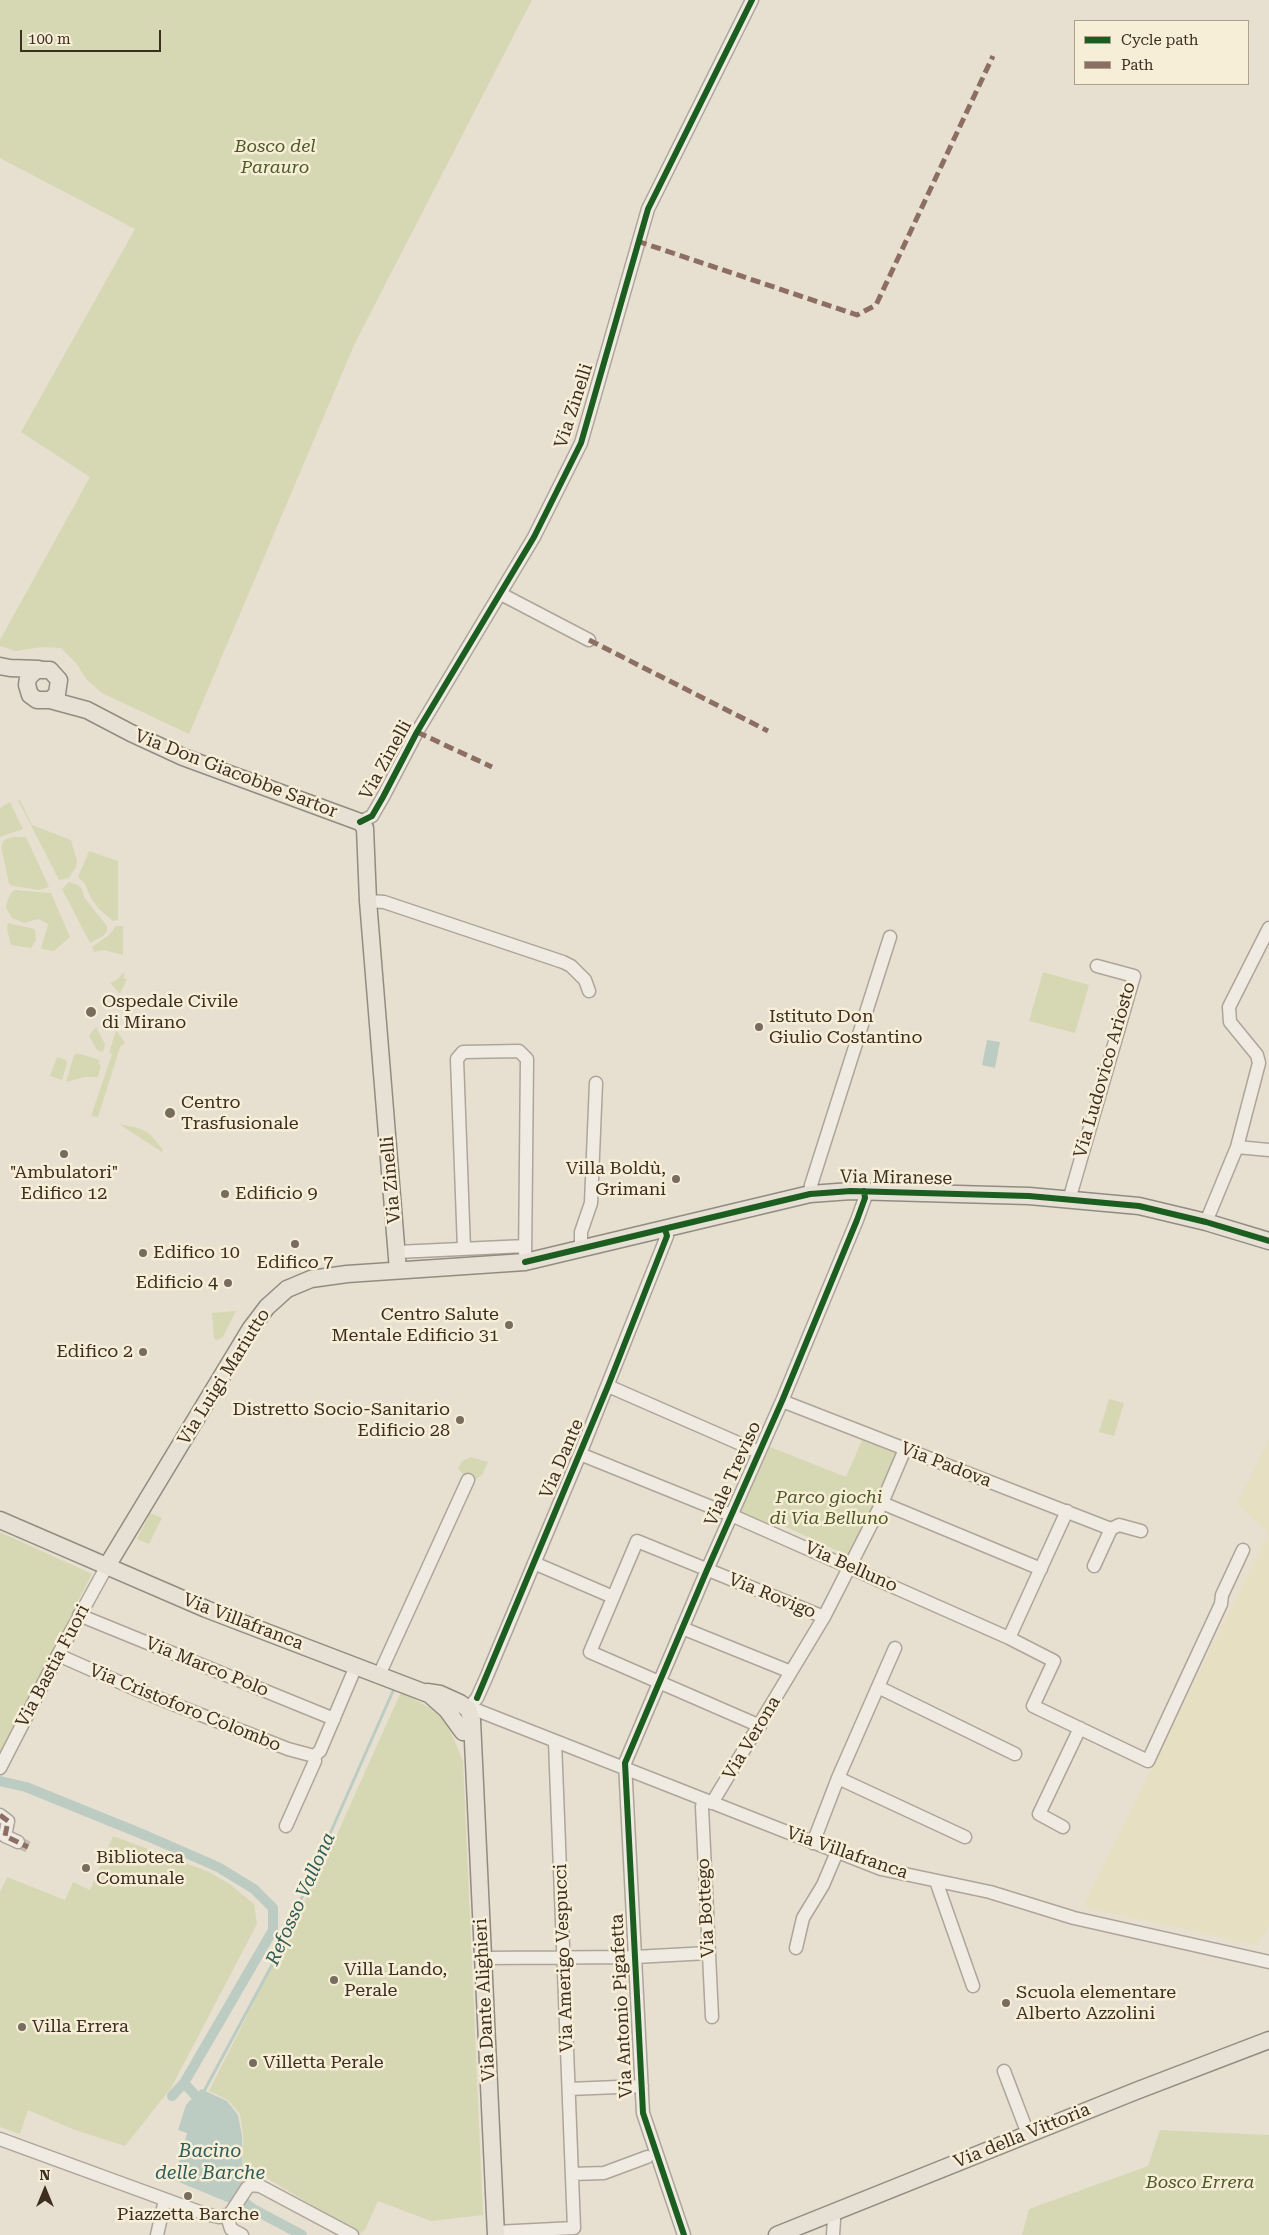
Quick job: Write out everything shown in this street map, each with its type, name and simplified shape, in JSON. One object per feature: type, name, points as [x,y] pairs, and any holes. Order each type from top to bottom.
[{"type":"main road","name":"Via Don Giacobbe Sartor","points":[[0,666],[53,672],[87,710]]},
{"type":"main road","points":[[27,689],[28,678],[39,669]]},
{"type":"main road","name":"Via Don Giacobbe Sartor","points":[[0,673],[27,689],[30,695],[37,700],[50,700],[87,710],[130,733],[183,757],[360,822]]},
{"type":"main road","points":[[50,700],[57,694],[59,680]]},
{"type":"main road","name":"Via Zinelli","points":[[360,822],[365,828],[368,901],[398,1270]]},
{"type":"main road","name":"Via Miranese","points":[[398,1270],[525,1254],[581,1250],[810,1194],[864,1190],[1069,1200],[1139,1206],[1206,1222],[1269,1241]]},
{"type":"main road","name":"Via Luigi Mariutto","points":[[107,1566],[251,1328],[275,1299],[287,1289],[311,1279],[398,1270]]},
{"type":"main road","name":"Via Villafranca","points":[[0,1520],[206,1609],[379,1675],[427,1692],[472,1704]]},
{"type":"main road","name":"Via Villafranca","points":[[427,1692],[447,1710],[463,1732]]},
{"type":"main road","name":"Via Dante Alighieri","points":[[472,1704],[464,1715],[463,1732],[473,1766]]},
{"type":"main road","name":"Via Dante Alighieri","points":[[472,1704],[473,1766],[496,2233]]},
{"type":"main road","name":"Via della Vittoria","points":[[777,2235],[1269,2040]]},
{"type":"street","name":"Via Zinelli","points":[[360,822],[372,816],[417,732],[534,537],[582,442],[648,209],[752,0]]},
{"type":"street","points":[[501,594],[589,640]]},
{"type":"street","points":[[368,901],[384,902],[563,962],[571,966],[585,980],[589,991]]},
{"type":"street","points":[[1206,1222],[1237,1147],[1260,1063],[1257,1055],[1230,1022],[1229,1007],[1269,928]]},
{"type":"street","points":[[810,1194],[811,1185],[890,937]]},
{"type":"street","name":"Via Ludovico Ariosto","points":[[1069,1200],[1134,976],[1097,966]]},
{"type":"street","points":[[464,1249],[458,1055],[463,1052],[519,1051],[527,1059],[525,1254]]},
{"type":"street","points":[[581,1250],[581,1232],[591,1203],[596,1083]]},
{"type":"street","points":[[1237,1147],[1269,1150]]},
{"type":"street","name":"Viale Treviso","points":[[624,1769],[659,1681],[782,1401],[858,1220],[865,1198],[864,1190]]},
{"type":"street","name":"Via Dante","points":[[472,1704],[534,1563],[608,1386],[667,1236],[665,1229]]},
{"type":"street","name":"Via Miranese","points":[[396,1252],[464,1249],[525,1254]]},
{"type":"street","points":[[608,1386],[759,1452]]},
{"type":"street","name":"Via Padova","points":[[782,1401],[1111,1529],[1120,1524],[1141,1531]]},
{"type":"street","name":"Via Verona","points":[[708,1801],[760,1726],[824,1617],[882,1503],[905,1449]]},
{"type":"street","name":"Via Belluno","points":[[580,1454],[731,1515],[851,1567],[1009,1638],[1054,1661],[1033,1706],[1148,1761],[1221,1604],[1222,1595],[1243,1550]]},
{"type":"street","points":[[379,1675],[468,1480]]},
{"type":"street","points":[[882,1503],[1041,1569]]},
{"type":"street","points":[[1009,1638],[1067,1511]]},
{"type":"street","points":[[1094,1566],[1111,1529]]},
{"type":"street","name":"Via Rovigo","points":[[613,1597],[637,1541],[824,1617]]},
{"type":"street","points":[[534,1563],[613,1597],[590,1652],[760,1726]]},
{"type":"street","name":"Via Bastia Fuori","points":[[0,1768],[79,1615],[107,1566]]},
{"type":"street","name":"Via Marco Polo","points":[[79,1615],[334,1719]]},
{"type":"street","points":[[682,1628],[791,1672]]},
{"type":"street","points":[[814,1843],[838,1778],[895,1648]]},
{"type":"street","name":"Via Cristoforo Colombo","points":[[58,1655],[144,1693],[288,1749],[314,1756]]},
{"type":"street","points":[[286,1826],[315,1761],[314,1756],[320,1752],[356,1666]]},
{"type":"street","points":[[878,1687],[1015,1754]]},
{"type":"street","name":"Via Villafranca","points":[[472,1704],[479,1711],[555,1742],[898,1874],[990,1892],[1074,1918],[1269,1962]]},
{"type":"street","points":[[1063,1827],[1039,1814],[1080,1728]]},
{"type":"street","name":"Via Amerigo Vespucci","points":[[496,2233],[574,2228],[555,1742]]},
{"type":"street","name":"Via Antonio Pigafetta","points":[[624,1769],[643,2113],[684,2235]]},
{"type":"street","points":[[838,1778],[965,1836]]},
{"type":"street","name":"Via Bottego","points":[[708,1801],[702,1807],[712,2017]]},
{"type":"street","points":[[0,1815],[8,1821],[4,1836],[18,1842]]},
{"type":"street","points":[[796,1948],[803,1918],[823,1885],[837,1852]]},
{"type":"street","points":[[936,1881],[973,1986]]},
{"type":"street","points":[[482,1958],[708,1953]]},
{"type":"street","points":[[1004,2071],[1028,2134]]},
{"type":"street","points":[[569,2089],[642,2086]]},
{"type":"street","points":[[0,2140],[205,2214],[230,2213]]},
{"type":"street","points":[[572,2174],[604,2173],[647,2158]]},
{"type":"street","points":[[242,2235],[231,2229],[230,2213],[251,2185],[260,2186],[352,2235]]},
{"type":"street","points":[[157,2235],[165,2200]]},
{"type":"street","points":[[832,2213],[834,2220],[833,2235]]},
{"type":"shaded area","points":[[1269,1439],[1269,1926],[1257,1945],[1083,1907],[1268,1533],[1237,1504]]},
{"type":"green space","name":"Bosco del Parauro","points":[[0,0],[532,0],[355,343],[189,734],[102,693],[87,680],[76,663],[61,648],[42,647],[16,651],[0,646],[0,640],[90,477],[21,432],[135,229],[0,158]]},
{"type":"green space","points":[[18,800],[20,800],[32,825],[71,840],[77,861],[76,867],[69,878],[59,880]]},
{"type":"green space","points":[[10,802],[23,829],[0,837],[0,808]]},
{"type":"green space","points":[[13,837],[26,837],[49,887],[39,890],[9,884],[1,846],[4,840]]},
{"type":"green space","points":[[89,851],[118,861],[118,920],[113,921],[99,909],[91,898],[85,884],[78,877]]},
{"type":"green space","points":[[69,882],[78,885],[82,889],[84,897],[107,926],[107,931],[103,936],[90,943],[62,889]]},
{"type":"green space","points":[[15,890],[51,893],[70,937],[54,951],[41,949],[48,924],[38,919],[24,923],[12,918],[6,908],[11,893]]},
{"type":"green space","points":[[8,923],[35,929],[36,940],[31,948],[11,945],[7,929]]},
{"type":"green space","points":[[116,926],[123,926],[123,955],[104,950],[94,952],[92,947],[109,935]]},
{"type":"green space","points":[[124,972],[124,979],[127,979],[120,994],[110,983],[118,979]]},
{"type":"green space","points":[[1043,972],[1089,985],[1075,1033],[1029,1021]]},
{"type":"green space","points":[[96,1027],[105,1044],[103,1052],[97,1050],[89,1036]]},
{"type":"green space","points":[[116,1030],[125,1043],[120,1047],[98,1117],[91,1116],[112,1054],[109,1053]]},
{"type":"green space","points":[[77,1053],[100,1060],[98,1064],[101,1065],[98,1077],[85,1077],[66,1082],[74,1055]]},
{"type":"green space","points":[[57,1057],[66,1060],[67,1063],[62,1080],[50,1076]]},
{"type":"green space","points":[[119,1124],[139,1128],[150,1134],[163,1150],[162,1152]]},
{"type":"green space","points":[[236,1311],[223,1337],[217,1340],[214,1339],[212,1313]]},
{"type":"green space","points":[[1109,1399],[1124,1403],[1114,1436],[1099,1432]]},
{"type":"green space","name":"Parco giochi di Via Belluno","points":[[862,1440],[898,1454],[849,1556],[775,1522],[773,1525],[740,1512],[770,1447],[846,1477]]},
{"type":"green space","points":[[471,1457],[488,1462],[482,1475],[475,1480],[465,1476],[458,1469],[462,1461]]},
{"type":"green space","points":[[150,1513],[162,1518],[149,1544],[137,1539]]},
{"type":"green space","points":[[0,1532],[92,1574],[0,1755]]},
{"type":"green space","points":[[401,1692],[430,1708],[447,1723],[463,1761],[483,2215],[431,2221],[378,2201],[365,2230],[359,2234],[252,2169],[242,2171],[243,2134],[240,2114],[228,2100],[209,2091],[325,1861]]},
{"type":"green space","points":[[113,1836],[209,1872],[231,1885],[254,1904],[257,1924],[171,2088],[125,2146],[75,2130],[28,2110],[20,2134],[0,2127],[0,1892],[7,1877],[65,1900],[73,1882],[90,1890]]},
{"type":"green space","name":"Bosco Errera","points":[[1160,2130],[1269,2135],[1269,2235],[1022,2235],[1029,2209],[1148,2166]]},
{"type":"water","points":[[987,1040],[1000,1042],[995,1068],[982,1065]]},
{"type":"water","name":"Bacino delle Barche","points":[[201,2089],[227,2101],[238,2115],[242,2136],[242,2186],[232,2204],[174,2180],[187,2133],[178,2130],[186,2105]]},
{"type":"waterway","name":"Refosso Vallona","points":[[202,2095],[273,1963],[393,1691]]},
{"type":"waterway","points":[[0,1781],[26,1787],[218,1867],[254,1889],[273,1908],[273,1930],[184,2083],[172,2096]]},
{"type":"waterway","points":[[184,2083],[196,2096],[200,2106]]},
{"type":"waterway","points":[[235,2194],[253,2209],[302,2235]]},
{"type":"tunnel","points":[[18,1842],[28,1847]]},
{"type":"marked path","points":[[637,241],[857,315],[876,305],[993,56]]},
{"type":"marked path","points":[[589,640],[768,731]]},
{"type":"marked path","points":[[417,732],[492,767]]},
{"type":"marked path","points":[[0,1815],[8,1821],[5,1836],[28,1847]]},
{"type":"cycle path","points":[[360,822],[372,816],[417,732],[534,537],[581,443],[648,209],[752,0]]},
{"type":"cycle path","points":[[525,1262],[810,1194],[851,1191],[1029,1196],[1139,1206],[1206,1222],[1269,1241]]},
{"type":"cycle path","points":[[684,2235],[643,2113],[625,1763],[707,1570],[782,1401],[857,1220],[865,1198],[864,1191]]},
{"type":"cycle path","points":[[477,1698],[608,1386],[667,1236],[665,1229]]},
{"type":"place","name":"Ospedale Civile di Mirano","points":[[91,1012]]},
{"type":"place","name":"Istituto Don Giulio Costantino","points":[[759,1027]]},
{"type":"place","name":"Centro Trasfusionale","points":[[170,1113]]},
{"type":"place","name":"\"Ambulatori\" Edifico 12","points":[[64,1154]]},
{"type":"place","name":"Villa Boldù, Grimani","points":[[676,1179]]},
{"type":"place","name":"Edificio 9","points":[[225,1194]]},
{"type":"place","name":"Edifico 7","points":[[295,1244]]},
{"type":"place","name":"Edifico 10","points":[[143,1253]]},
{"type":"place","name":"Edificio 4","points":[[228,1283]]},
{"type":"place","name":"Centro Salute Mentale Edificio 31","points":[[509,1325]]},
{"type":"place","name":"Edifico 2","points":[[143,1352]]},
{"type":"place","name":"Distretto Socio-Sanitario Edificio 28","points":[[460,1420]]},
{"type":"place","name":"Biblioteca Comunale","points":[[86,1868]]},
{"type":"place","name":"Villa Lando, Perale","points":[[334,1980]]},
{"type":"place","name":"Scuola elementare Alberto Azzolini","points":[[1006,2003]]},
{"type":"place","name":"Villa Errera","points":[[22,2027]]},
{"type":"place","name":"Villetta Perale","points":[[253,2063]]},
{"type":"place","name":"Piazzetta Barche","points":[[188,2196]]}]
